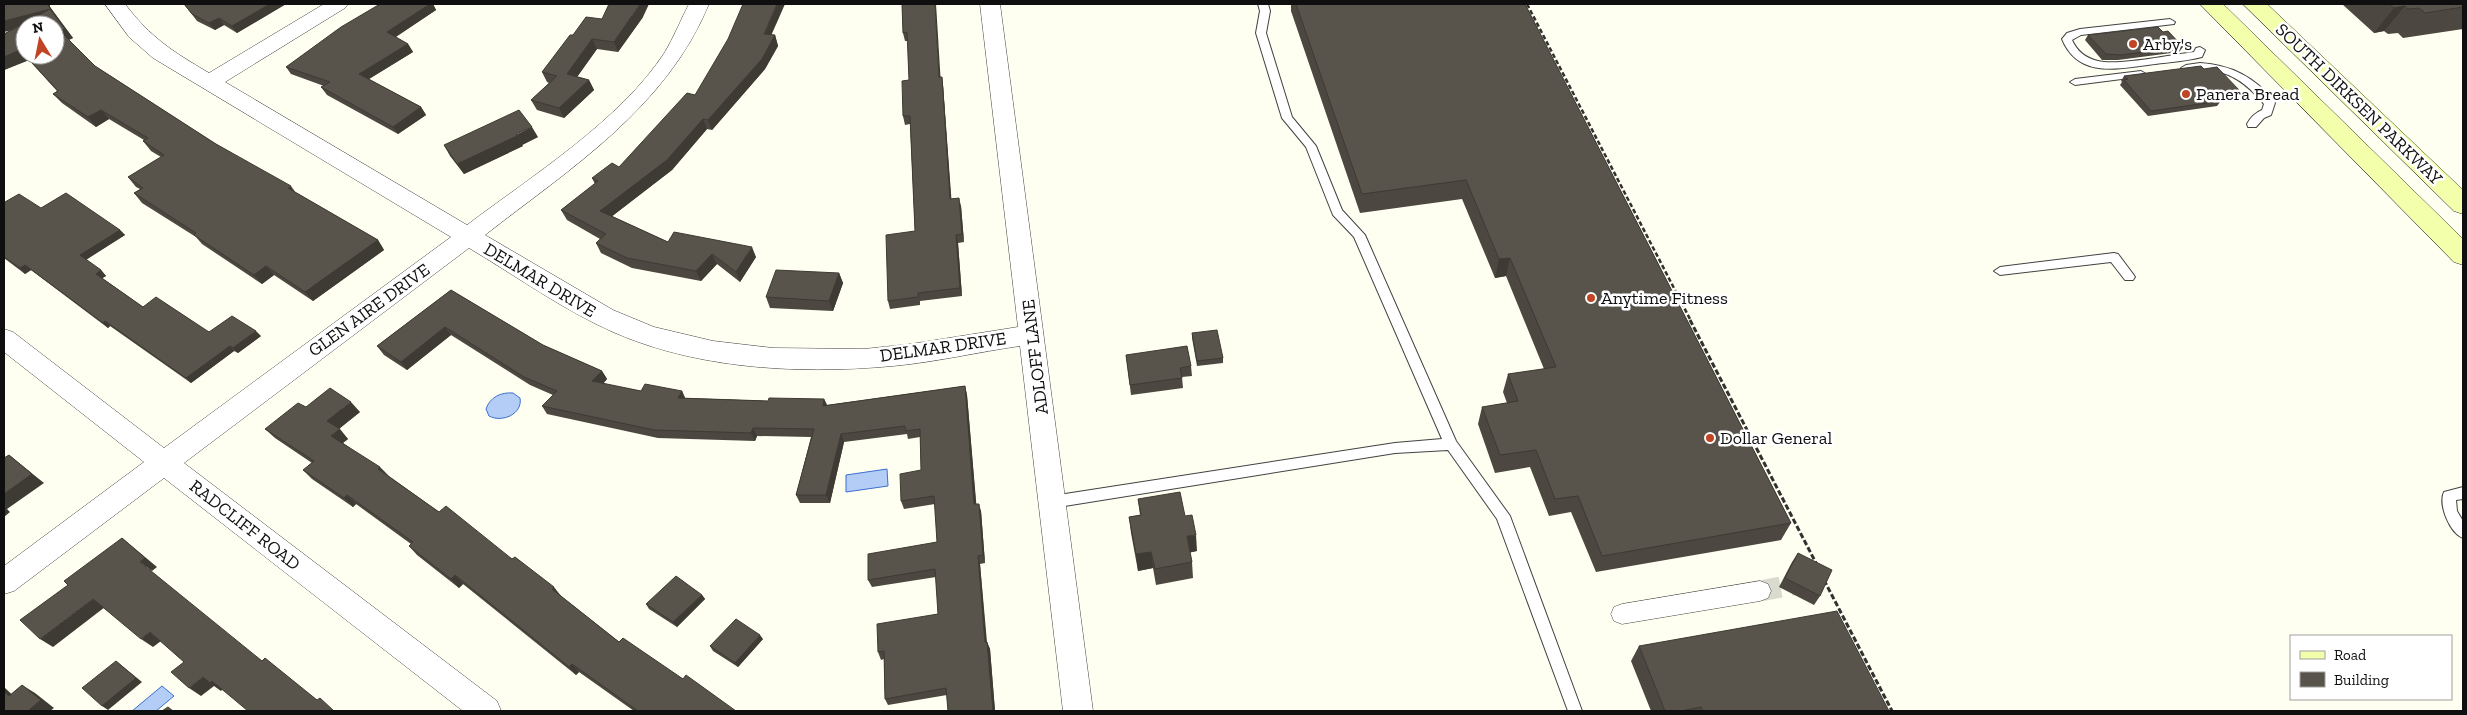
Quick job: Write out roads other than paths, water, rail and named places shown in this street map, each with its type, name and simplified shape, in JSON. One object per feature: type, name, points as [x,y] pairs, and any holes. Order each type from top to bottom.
[{"type":"main road","name":"SOUTH DIRKSEN PARKWAY","points":[[2211,4],[2463,255]]},
{"type":"main road","name":"SOUTH DIRKSEN PARKWAY","points":[[2254,4],[2463,205]]},
{"type":"street","name":"DELMAR DRIVE","points":[[115,4],[136,32],[160,53],[604,318],[652,336],[706,350],[767,358],[822,360],[894,356],[1032,335]]},
{"type":"street","points":[[209,82],[338,4]]},
{"type":"street","name":"GLEN AIRE DRIVE","points":[[4,582],[468,236],[597,137],[644,92],[674,54],[699,4]]},
{"type":"street","name":"ADLOFF LANE","points":[[990,4],[1078,711]]},
{"type":"street","name":"RADCLIFF ROAD","points":[[4,339],[486,711]]},
{"type":"street","points":[[1622,614],[1760,590]]},
{"type":"lane","points":[[1263,4],[1265,11],[1261,33],[1287,118],[1311,146],[1337,212],[1359,235],[1451,444],[1503,516],[1575,711]]},
{"type":"lane","points":[[2170,22],[2080,32],[2070,35],[2067,40],[2076,56],[2089,63],[2106,66],[2198,55],[2200,50]]},
{"type":"lane","points":[[2178,69],[2212,66],[2244,77],[2270,103],[2267,112],[2260,114],[2252,124]]},
{"type":"lane","points":[[2076,82],[2150,72]]},
{"type":"lane","points":[[2000,271],[2114,257],[2129,277]]},
{"type":"lane","points":[[1052,502],[1395,448],[1451,444]]},
{"type":"lane","points":[[2463,493],[2448,496],[2450,512],[2463,532]]},
{"type":"water","points":[[504,393],[513,393],[520,398],[520,404],[515,413],[505,418],[489,416],[486,409],[493,398]]},
{"type":"water","points":[[887,469],[888,486],[846,492],[846,475]]},
{"type":"water","points":[[162,686],[174,696],[156,711],[132,711]]},
{"type":"tunnel","points":[[1760,591],[1803,583]]},
{"type":"place","name":"Arby's","points":[[2133,44]]},
{"type":"place","name":"Panera Bread","points":[[2186,94]]},
{"type":"place","name":"Anytime Fitness","points":[[1591,298]]},
{"type":"place","name":"Dollar General","points":[[1710,438]]}]
